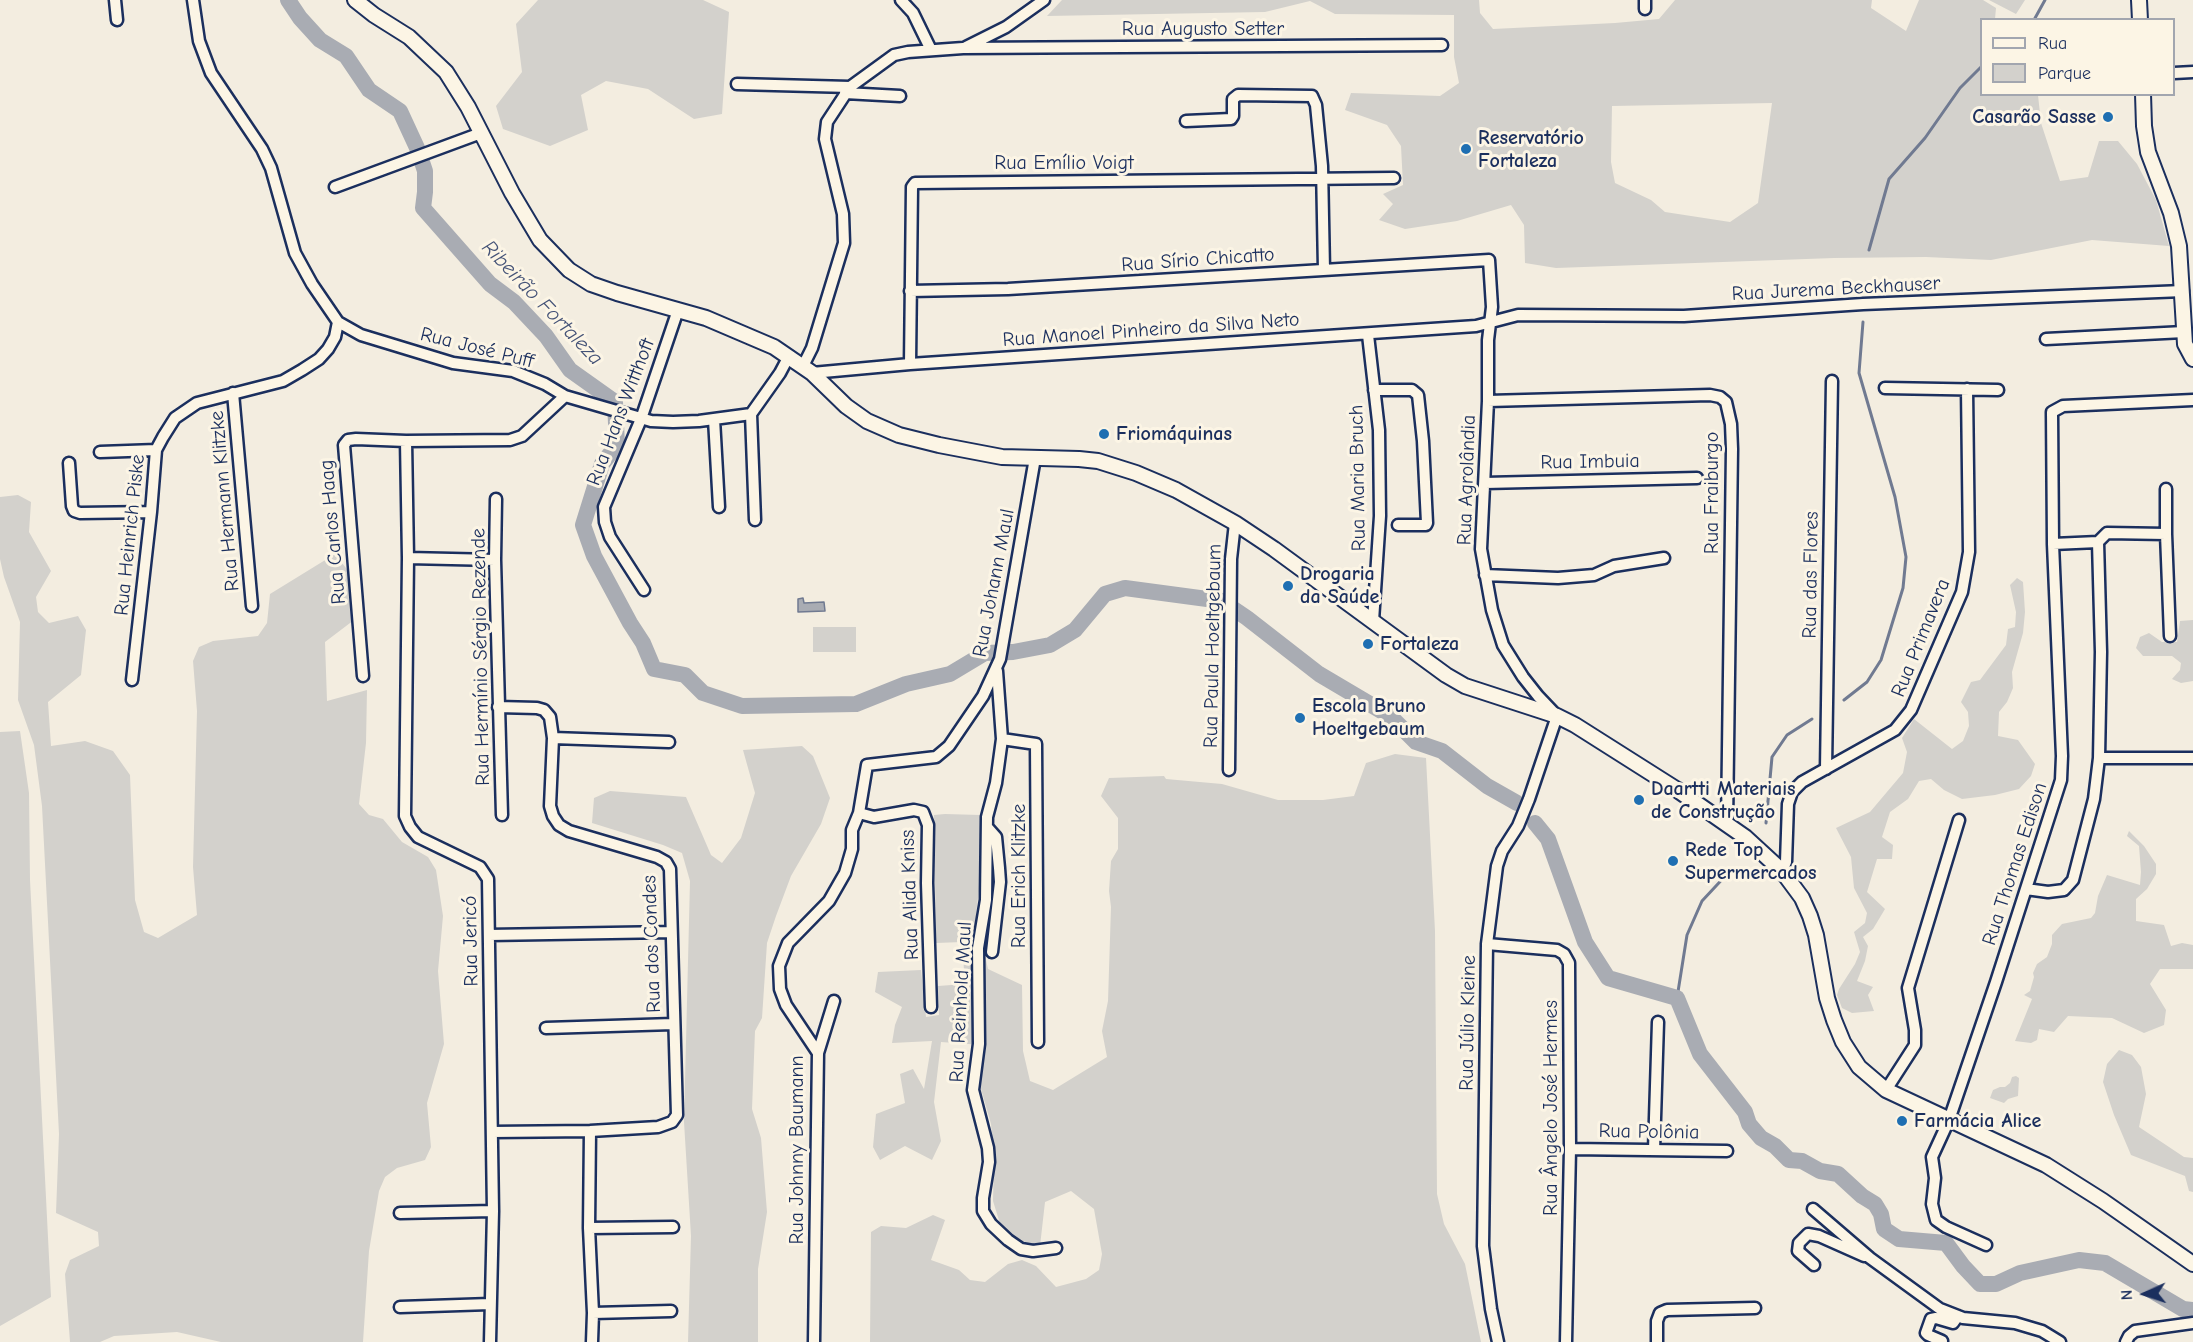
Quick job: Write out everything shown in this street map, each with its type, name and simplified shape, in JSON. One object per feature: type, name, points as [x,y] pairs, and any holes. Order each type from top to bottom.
[{"type":"main road","points":[[355,0],[409,37],[440,65],[459,90],[512,193],[540,240],[569,270],[591,284],[741,331],[789,356],[807,369],[846,406],[867,421],[891,432],[971,452],[1012,458],[1079,459],[1117,466],[1176,490],[1235,523],[1446,675],[1465,686],[1557,716],[1676,789],[1764,853],[1782,871],[1802,898],[1810,916],[1816,935],[1827,998],[1843,1042],[1859,1067],[1886,1090],[2046,1165],[2103,1201],[2193,1264]]},
{"type":"main road","points":[[2139,0],[2140,18]]},
{"type":"main road","points":[[2143,96],[2148,152],[2171,213],[2179,246],[2185,344],[2193,359]]},
{"type":"street","points":[[115,0],[117,20]]},
{"type":"street","points":[[194,0],[199,41],[211,73],[262,149],[271,168],[295,253],[312,284],[338,322]]},
{"type":"street","points":[[963,48],[1006,27],[1044,0]]},
{"type":"street","points":[[908,2],[931,50]]},
{"type":"street","name":"Rua Augusto Setter","points":[[848,90],[894,55],[931,50],[1442,45]]},
{"type":"street","points":[[2175,73],[2193,72]]},
{"type":"street","points":[[737,84],[848,90],[900,96]]},
{"type":"street","points":[[807,369],[843,243],[843,214],[825,139],[827,122],[848,90]]},
{"type":"street","points":[[1186,121],[1231,118],[1233,99],[1238,95],[1312,96],[1316,105],[1322,177],[1324,270]]},
{"type":"street","points":[[335,187],[481,133]]},
{"type":"street","name":"Rua Emílio Voigt","points":[[910,364],[912,188],[915,183],[1394,178]]},
{"type":"street","name":"Rua Sírio Chicatto","points":[[910,291],[1008,289],[1489,260]]},
{"type":"street","name":"Rua Agrolândia","points":[[1489,260],[1492,321],[1488,340],[1488,401],[1481,549],[1492,610],[1503,645],[1538,696],[1557,716]]},
{"type":"street","name":"Rua Jurema Beckhauser","points":[[1492,321],[1518,315],[1684,316],[1875,303],[2183,291]]},
{"type":"street","name":"Rua Hans Witthoft","points":[[644,590],[610,537],[605,522],[604,507],[678,310]]},
{"type":"street","name":"Rua Manoel Pinheiro da Silva Neto","points":[[807,369],[1368,335],[1476,326],[1492,321]]},
{"type":"street","name":"Rua Heinrich Piske","points":[[132,680],[156,450],[175,418],[197,403],[283,381],[319,359],[335,337],[338,322]]},
{"type":"street","name":"Rua José Puff","points":[[338,322],[362,335],[453,363],[513,371],[545,384],[565,396],[636,417],[673,422],[751,414]]},
{"type":"street","points":[[2046,339],[2184,332]]},
{"type":"street","name":"Rua Maria Bruch","points":[[1368,335],[1379,430],[1380,516],[1373,621]]},
{"type":"street","points":[[755,520],[751,414],[780,374],[789,356]]},
{"type":"street","name":"Rua das Flores","points":[[1826,769],[1832,381]]},
{"type":"street","points":[[1885,388],[1998,390]]},
{"type":"street","name":"Rua Primavera","points":[[1782,871],[1786,862],[1788,804],[1792,792],[1802,782],[1895,730],[1911,710],[1962,592],[1968,552],[1967,389]]},
{"type":"street","points":[[1374,390],[1412,390],[1418,395],[1427,523],[1426,525],[1398,525]]},
{"type":"street","name":"Rua Hermann Klitzke","points":[[233,393],[252,606]]},
{"type":"street","name":"Rua Fraiburgo","points":[[1488,401],[1710,395],[1726,402],[1731,424],[1732,450],[1727,825]]},
{"type":"street","name":"Rua Carlos Haag","points":[[363,676],[344,445],[348,440],[356,439],[510,440],[522,436],[565,396]]},
{"type":"street","name":"Rua Thomas Edison","points":[[1986,1245],[1936,1220],[1932,1200],[1935,1178],[1932,1157],[1949,1120],[2061,780],[2062,756],[2053,544],[2052,412],[2063,406],[2193,400]]},
{"type":"street","points":[[714,419],[719,507]]},
{"type":"street","name":"Rua Jericó","points":[[406,441],[408,558],[405,816],[418,837],[480,867],[488,879],[493,1211],[490,1342]]},
{"type":"street","points":[[100,452],[156,450]]},
{"type":"street","name":"Rua Johann Maul","points":[[859,813],[867,765],[920,761],[936,757],[943,752],[983,696],[998,664],[1035,458]]},
{"type":"street","points":[[69,463],[72,506],[75,511],[80,513],[151,512]]},
{"type":"street","name":"Rua Imbuia","points":[[1485,483],[1697,478]]},
{"type":"street","points":[[2166,489],[2170,636]]},
{"type":"street","name":"Rua Hermínio Sérgio Rezende","points":[[496,499],[495,560],[502,814]]},
{"type":"street","name":"Rua Paula Hoeltgebaum","points":[[1229,770],[1230,595],[1235,523]]},
{"type":"street","points":[[2053,544],[2098,542],[2107,533],[2166,534]]},
{"type":"street","points":[[2026,889],[2048,892],[2064,890],[2073,880],[2094,799],[2099,758],[2101,652],[2098,542]]},
{"type":"street","points":[[408,558],[495,560]]},
{"type":"street","points":[[1485,575],[1558,578],[1594,575],[1614,566],[1664,558]]},
{"type":"street","name":"Rua Reinhold Maul","points":[[998,664],[1002,739],[996,783],[987,817],[987,900],[978,948],[979,1044],[973,1090],[988,1148],[989,1162],[983,1211],[990,1224],[1021,1249],[1033,1251],[1056,1248]]},
{"type":"street","name":"Rua dos Condes","points":[[492,1132],[590,1131],[658,1127],[672,1122],[677,1115],[670,868],[666,862],[657,857],[569,831],[559,825],[550,806],[553,738],[550,717],[544,710],[537,708],[498,707]]},
{"type":"street","name":"Rua Júlio Kleine","points":[[1498,1342],[1491,1310],[1483,1246],[1487,944],[1497,866],[1529,799],[1557,716]]},
{"type":"street","points":[[553,738],[669,742]]},
{"type":"street","name":"Rua Erich Klitzke","points":[[1002,739],[1036,744],[1038,1042]]},
{"type":"street","points":[[2099,758],[2193,758]]},
{"type":"street","name":"Rua Alida Kniss","points":[[859,813],[874,817],[914,810],[923,812],[928,825],[927,883],[931,1007]]},
{"type":"street","name":"Rua Johnny Baumann","points":[[814,1342],[818,1053],[786,1005],[780,989],[779,966],[788,943],[829,900],[845,873],[852,849],[852,830],[859,813]]},
{"type":"street","points":[[1886,1090],[1914,1045],[1915,1030],[1908,988],[1959,820]]},
{"type":"street","points":[[988,828],[996,837],[1000,882],[992,952]]},
{"type":"street","points":[[489,935],[671,932]]},
{"type":"street","name":"Rua Ângelo José Hermes","points":[[1487,944],[1557,950],[1564,954],[1569,963],[1570,1149],[1566,1342]]},
{"type":"street","points":[[818,1053],[834,1001]]},
{"type":"street","points":[[1654,1150],[1658,1022]]},
{"type":"street","points":[[546,1028],[673,1024]]},
{"type":"street","points":[[590,1131],[589,1228],[592,1342]]},
{"type":"street","name":"Rua Polônia","points":[[1570,1149],[1727,1151]]},
{"type":"street","points":[[1813,1209],[1870,1258],[1940,1309],[1958,1316],[2015,1323],[2042,1331],[2060,1342]]},
{"type":"street","points":[[400,1213],[493,1211]]},
{"type":"street","points":[[589,1228],[673,1227]]},
{"type":"street","points":[[1814,1265],[1798,1251],[1799,1243],[1808,1234],[1819,1236],[1870,1258]]},
{"type":"street","points":[[400,1307],[490,1304]]},
{"type":"street","points":[[1657,1342],[1657,1321],[1660,1313],[1667,1310],[1755,1308]]},
{"type":"street","points":[[593,1313],[671,1311]]},
{"type":"street","points":[[1942,1341],[1926,1333],[1931,1319],[1936,1318],[1953,1323],[1958,1316]]},
{"type":"street","points":[[2126,1342],[2128,1336],[2135,1331],[2193,1323]]},
{"type":"green space","points":[[538,0],[703,0],[729,12],[722,114],[694,119],[648,89],[606,81],[581,95],[588,130],[550,146],[503,129],[496,106],[522,72],[516,24]]},
{"type":"green space","points":[[1062,0],[1479,0],[1480,13],[1493,29],[1659,19],[1675,0],[1872,0],[1871,8],[1906,31],[1919,0],[1983,0],[1996,8],[1995,18],[1980,18],[1980,96],[2038,96],[2041,123],[2060,181],[2088,177],[2099,141],[2118,141],[2137,164],[2156,200],[2169,246],[2092,240],[1991,260],[1926,257],[1834,258],[1556,268],[1525,263],[1524,225],[1511,205],[1457,221],[1405,229],[1379,220],[1393,204],[1383,194],[1403,185],[1401,146],[1387,125],[1345,110],[1351,93],[1440,96],[1459,83],[1454,57],[1454,15],[1335,14],[1310,1],[1265,12],[1047,16]],"holes":[[[1772,103],[1758,203],[1730,222],[1665,212],[1651,200],[1615,183],[1611,162],[1612,106]]]},
{"type":"green space","points":[[1989,0],[2025,0],[2016,14]]},
{"type":"green space","points":[[18,495],[31,502],[29,532],[51,571],[36,597],[38,612],[49,623],[78,616],[86,630],[81,675],[48,702],[51,746],[85,741],[113,751],[130,775],[135,900],[144,932],[158,938],[197,915],[193,867],[197,711],[193,661],[199,647],[213,641],[258,636],[267,623],[270,594],[335,554],[353,577],[354,620],[325,642],[327,701],[367,690],[366,743],[359,804],[369,815],[383,819],[402,842],[428,857],[436,870],[443,916],[438,971],[444,1044],[427,1103],[431,1147],[425,1160],[397,1168],[385,1177],[379,1191],[369,1251],[363,1342],[221,1342],[177,1332],[114,1336],[100,1342],[70,1342],[65,1274],[70,1260],[99,1246],[98,1232],[56,1213],[59,1134],[42,806],[34,745],[18,700],[20,622],[0,559],[0,497]]},
{"type":"green space","points":[[2017,578],[2023,582],[2025,612],[2023,633],[2012,672],[2013,688],[2007,702],[1999,712],[1998,736],[2018,740],[2035,764],[2031,776],[2019,789],[1962,799],[1944,790],[1931,779],[1919,781],[1908,799],[1890,812],[1882,837],[1893,845],[1892,859],[1877,859],[1867,892],[1885,909],[1873,929],[1863,937],[1868,946],[1857,981],[1873,987],[1868,995],[1874,1011],[1852,1013],[1842,1008],[1837,995],[1860,952],[1854,932],[1865,923],[1867,913],[1854,888],[1851,857],[1836,828],[1870,812],[1903,773],[1907,752],[1902,738],[1914,719],[1952,749],[1963,741],[1969,726],[1968,712],[1961,702],[1971,682],[1980,680],[2006,645],[2008,629],[2015,627],[2016,612],[2010,585]]},
{"type":"green space","points":[[2193,620],[2193,681],[2181,683],[2172,679],[2180,670],[2181,663],[2172,656],[2143,656],[2136,648],[2140,637],[2149,633],[2162,642],[2177,642],[2180,621]]},
{"type":"green space","points":[[813,627],[856,627],[856,652],[813,652]]},
{"type":"green space","points":[[20,731],[29,793],[30,880],[51,1297],[0,1326],[0,732]]},
{"type":"green space","points":[[802,746],[813,756],[830,798],[821,824],[791,876],[767,943],[762,1018],[755,1031],[752,1109],[761,1138],[767,1212],[758,1269],[758,1342],[688,1342],[691,1236],[684,1122],[690,881],[682,853],[592,823],[594,798],[610,791],[686,797],[711,855],[722,863],[741,838],[755,793],[743,750]]},
{"type":"green space","points":[[1395,754],[1426,758],[1435,931],[1437,1194],[1444,1224],[1465,1264],[1481,1342],[870,1342],[871,1232],[881,1226],[906,1228],[933,1215],[945,1220],[931,1260],[959,1270],[970,1280],[985,1282],[1008,1264],[1022,1260],[1036,1266],[1056,1287],[1086,1279],[1099,1270],[1102,1254],[1094,1209],[1071,1191],[1045,1202],[1040,1246],[1026,1247],[1002,1230],[993,1201],[994,1158],[991,1124],[981,1089],[982,1045],[941,1042],[934,1102],[941,1141],[932,1160],[905,1146],[880,1160],[873,1147],[876,1114],[905,1103],[900,1074],[913,1069],[924,1089],[932,1041],[892,1043],[895,1025],[902,1007],[875,992],[878,972],[921,970],[926,1017],[939,1015],[938,986],[965,984],[962,942],[936,943],[934,815],[980,815],[982,866],[976,914],[988,969],[1022,985],[1023,1051],[1030,1081],[1053,1090],[1107,1057],[1102,1031],[1108,1001],[1111,907],[1109,891],[1111,861],[1118,849],[1118,818],[1101,796],[1109,778],[1164,776],[1166,779],[1222,784],[1278,800],[1323,800],[1354,796],[1366,763]]},
{"type":"green space","points":[[2129,831],[2144,846],[2156,864],[2156,874],[2147,889],[2136,899],[2136,921],[2164,925],[2171,946],[2182,943],[2193,945],[2193,969],[2160,969],[2150,984],[2166,1010],[2164,1025],[2144,1033],[2112,1018],[2068,1016],[2054,1032],[2039,1029],[2037,1040],[2031,1043],[2015,1041],[2032,999],[2024,995],[2030,991],[2037,964],[2047,957],[2052,944],[2052,935],[2062,924],[2091,918],[2095,913],[2098,896],[2107,875],[2140,885],[2139,846],[2127,836]]},
{"type":"green space","points":[[2119,1050],[2132,1055],[2141,1067],[2146,1094],[2139,1127],[2184,1157],[2193,1158],[2193,1192],[2189,1191],[2185,1176],[2131,1155],[2103,1082],[2107,1064]]},
{"type":"green space","points":[[2012,1077],[2019,1078],[2018,1096],[2004,1103],[1990,1098],[1993,1090],[2005,1087],[2010,1083]]},
{"type":"shaded area","points":[[803,598],[804,603],[824,602],[825,611],[798,612],[798,599]]},
{"type":"waterway","name":"Ribeirão Fortaleza","points":[[288,0],[300,18],[320,40],[346,56],[369,90],[400,111],[425,171],[423,208],[490,284],[514,302],[546,336],[570,370],[615,402],[617,445],[602,464],[583,525],[594,556],[643,643],[654,669],[685,675],[703,693],[742,706],[856,704],[906,684],[950,674],[985,653],[1013,652],[1050,645],[1075,630],[1105,594],[1125,588],[1222,601],[1319,674],[1390,716],[1416,742],[1442,751],[1487,786],[1517,803]]},
{"type":"waterway","points":[[2035,18],[2045,0]]},
{"type":"waterway","points":[[1869,250],[1889,179],[1925,138],[1960,88],[1980,68]]},
{"type":"waterway","points":[[1844,700],[1867,682],[1881,660],[1903,588],[1906,557],[1895,497],[1859,373],[1863,322]]},
{"type":"waterway","points":[[1766,823],[1772,757],[1787,735],[1812,719]]},
{"type":"waterway","name":"Ribeirão Fortaleza","points":[[1535,823],[1548,839],[1585,942],[1608,978],[1677,998],[1700,1054],[1745,1112],[1749,1124],[1761,1138],[1775,1146],[1789,1160],[1802,1161],[1820,1171],[1838,1174],[1862,1196],[1875,1204],[1881,1214],[1884,1229],[1899,1239],[1946,1243],[1980,1284],[1996,1284],[2020,1273],[2079,1260],[2105,1263],[2183,1309],[2193,1310]]},
{"type":"waterway","points":[[1677,998],[1687,935],[1702,901],[1729,872]]},
{"type":"place","name":"Casarão Sasse","points":[[2108,117]]},
{"type":"place","name":"Reservatório Fortaleza","points":[[1466,149]]},
{"type":"place","name":"Friomáquinas","points":[[1104,434]]},
{"type":"place","name":"Drogaria da Saúde","points":[[1288,586]]},
{"type":"place","name":"Fortaleza","points":[[1368,644]]},
{"type":"place","name":"Escola Bruno Hoeltgebaum","points":[[1300,718]]},
{"type":"place","name":"Daartti Materiais de Construção","points":[[1639,800]]},
{"type":"place","name":"Rede Top Supermercados","points":[[1673,861]]},
{"type":"place","name":"Farmácia Alice","points":[[1902,1121]]}]
